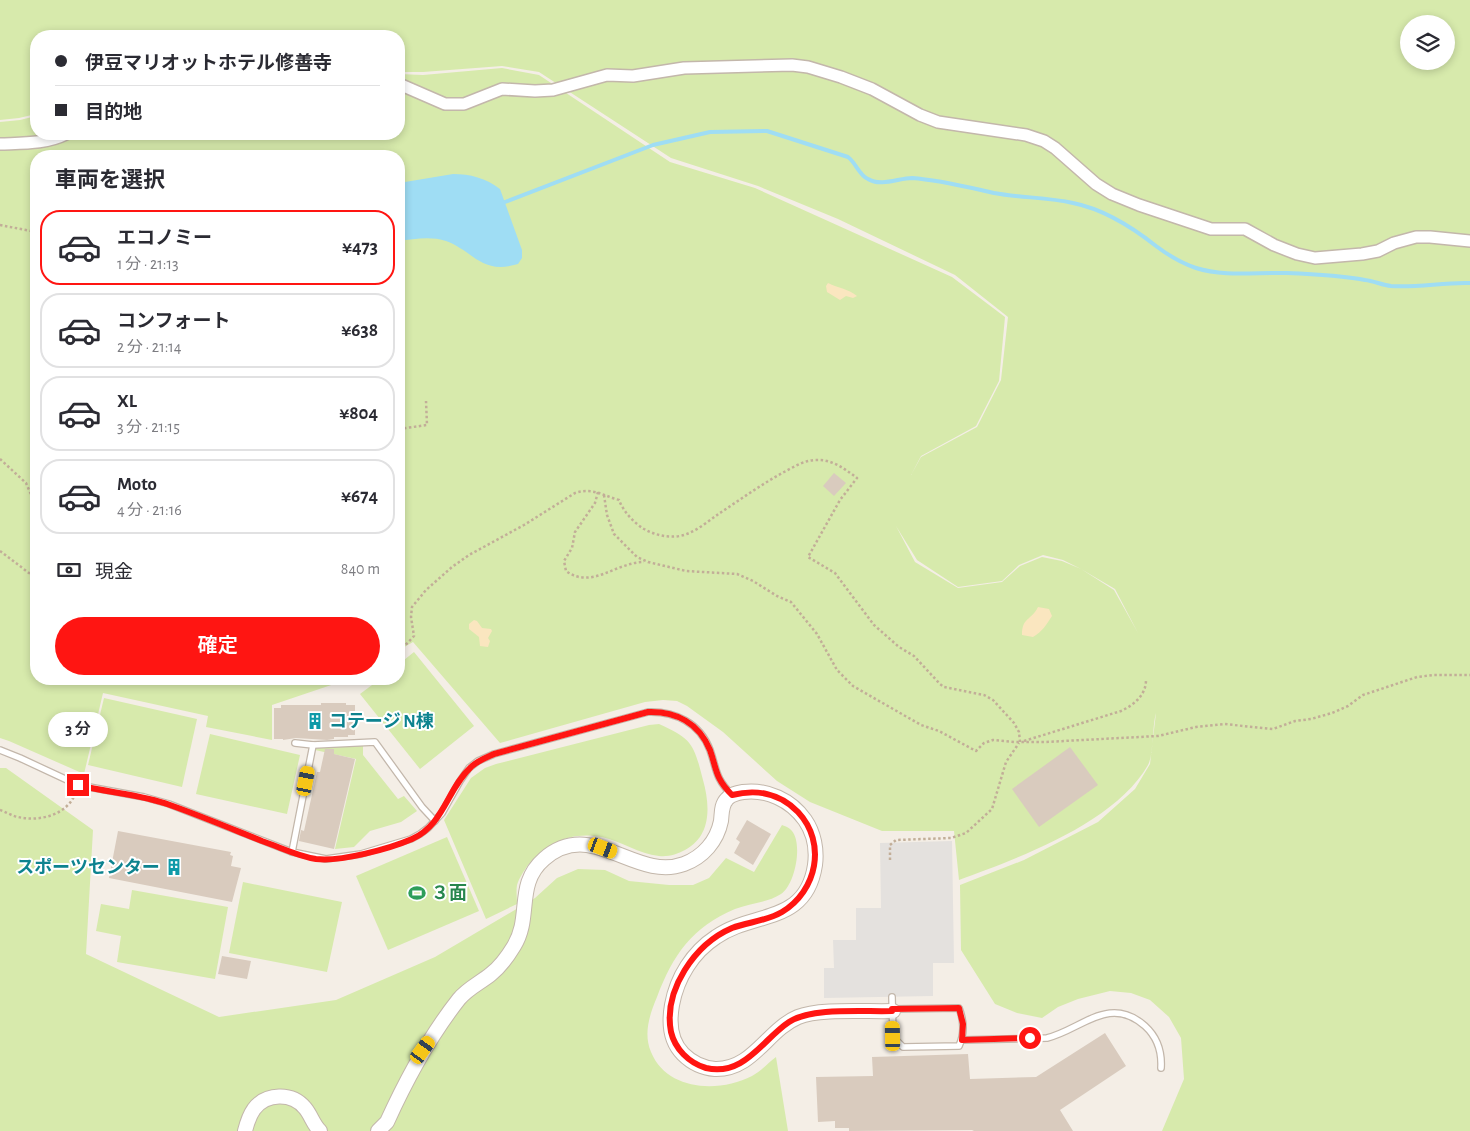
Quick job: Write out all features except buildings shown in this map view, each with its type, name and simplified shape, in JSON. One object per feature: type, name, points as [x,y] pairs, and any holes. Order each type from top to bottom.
[{"type":"street","points":[[405,87],[445,104],[464,104],[502,89],[553,90],[607,75],[633,76],[684,68],[792,65],[808,67],[872,89],[920,115],[938,122],[1026,135],[1044,141],[1055,148],[1096,184],[1112,194],[1139,206],[1211,229],[1245,229],[1274,245],[1297,254],[1315,258],[1362,254],[1378,251],[1394,243],[1416,237],[1470,241]]},
{"type":"street","points":[[0,144],[51,140]]},
{"type":"street","points":[[378,1131],[387,1122],[423,1050],[459,1000],[475,984],[493,972],[505,960],[515,945],[522,927],[526,887],[532,872],[543,860],[563,848],[587,845],[603,848],[655,867],[675,867],[685,864],[702,854],[714,838],[721,820],[723,805],[728,797],[744,792],[768,794],[789,804],[806,822],[815,844],[815,868],[806,890],[790,907],[780,914],[745,923],[723,932],[706,944],[692,960],[679,982],[672,1007],[670,1026],[672,1035],[680,1050],[693,1062],[701,1066],[727,1068],[756,1053],[783,1026],[798,1017],[815,1013],[892,1010]]},
{"type":"street","points":[[245,1131],[255,1108],[262,1101],[280,1096],[298,1101],[305,1108],[313,1124],[320,1131]]},
{"type":"lane","points":[[0,750],[78,785],[144,797],[169,804],[292,852],[326,859],[354,856],[412,839],[435,821],[469,768],[494,754],[648,712],[671,714],[686,721],[700,732],[710,752],[716,772],[725,788],[732,795]]},
{"type":"lane","points":[[295,743],[313,745],[375,742],[422,808],[435,821]]},
{"type":"lane","points":[[292,852],[313,745]]},
{"type":"lane","points":[[892,997],[892,1010],[893,1036],[903,1047],[959,1046],[962,1040],[963,1024],[959,1008],[892,1010]]},
{"type":"lane","points":[[962,1040],[1047,1038],[1060,1035],[1082,1022],[1097,1016],[1119,1014],[1134,1019],[1151,1033],[1160,1053],[1161,1068]]},
{"type":"path","points":[[0,225],[30,231]]},
{"type":"path","points":[[405,428],[427,425],[426,401]]},
{"type":"path","points":[[0,459],[26,483],[30,492]]},
{"type":"path","points":[[405,646],[414,636],[411,618],[412,607],[426,590],[469,555],[524,525],[575,493],[582,491],[598,492],[619,500],[634,522],[652,534],[680,536],[700,526],[770,479],[800,464],[822,460],[838,465],[857,478],[840,500],[808,557],[836,572],[874,625],[899,647],[914,656],[940,684],[944,687],[984,695],[993,700],[1014,723],[1019,732],[1020,742]]},
{"type":"path","points":[[598,492],[595,503],[575,532],[572,548],[564,561],[566,571],[579,578],[592,578],[634,563],[648,562]]},
{"type":"path","points":[[604,495],[614,534],[631,553],[642,561],[686,571],[733,574],[753,581],[795,606],[826,647],[837,670],[853,686],[921,725],[976,750],[984,743],[993,740],[1020,742],[1158,736],[1196,727],[1224,724],[1241,724],[1261,729],[1273,729],[1296,721],[1332,713],[1348,706],[1363,695],[1417,678],[1434,675],[1470,675]]},
{"type":"path","points":[[0,550],[30,573]]},
{"type":"path","points":[[890,860],[890,845],[896,840],[958,837],[972,829],[992,809],[1006,762],[1020,742],[1121,711],[1129,707],[1142,695],[1145,690],[1146,680]]},
{"type":"path","points":[[0,810],[18,817],[39,818],[52,815],[69,804],[78,785]]},
{"type":"green space","points":[[0,0],[1470,0],[1470,1131],[1162,1131],[1184,1079],[1181,1038],[1169,1017],[1150,1000],[1131,993],[1110,991],[1078,999],[1058,1007],[1042,1018],[1017,1013],[995,1004],[961,950],[960,885],[1024,860],[1098,822],[1135,789],[1150,764],[1151,755],[1148,765],[1133,786],[1090,821],[1036,849],[959,880],[954,831],[882,831],[810,802],[777,781],[723,732],[677,701],[645,702],[500,743],[413,642],[405,647],[405,150],[30,150],[30,685],[331,685],[272,705],[272,740],[206,727],[208,716],[103,693],[84,774],[0,738],[0,122],[30,118],[30,140],[405,140],[405,74],[423,75],[502,68],[539,75],[670,162],[755,188],[952,277],[1005,317],[999,381],[976,426],[921,456],[911,475],[921,457],[977,427],[1001,380],[1008,317],[955,275],[838,219],[758,186],[671,158],[539,72],[502,66],[405,72],[405,30],[30,30],[30,115],[0,120]],"holes":[[[896,526],[917,560],[958,587],[1002,581],[1019,565],[1043,555],[1063,560],[1081,569],[1062,561],[1042,557],[1020,566],[1002,582],[958,588],[915,562]],[[1081,569],[1115,589],[1138,633],[1114,590]]]},
{"type":"green space","points":[[414,652],[474,726],[420,769],[360,694],[372,685],[405,685],[405,659]]},
{"type":"green space","points":[[104,698],[197,719],[182,787],[88,765]]},
{"type":"green space","points":[[659,724],[679,734],[690,744],[700,768],[708,809],[704,828],[694,844],[679,853],[663,856],[644,853],[602,837],[580,836],[561,840],[543,850],[528,865],[517,885],[517,904],[486,919],[444,820],[471,778],[485,768],[496,764]]},
{"type":"green space","points":[[210,734],[300,755],[287,814],[196,794]]},
{"type":"green space","points":[[363,746],[363,755],[398,799],[404,796],[417,811],[401,822],[370,831],[354,847],[335,849],[356,759],[315,750],[316,747]]},
{"type":"green space","points":[[0,768],[6,768],[93,830],[86,954],[219,1017],[336,1000],[435,957],[535,898],[557,878],[578,869],[605,870],[629,881],[669,885],[693,885],[709,878],[726,858],[754,872],[782,825],[791,830],[797,845],[794,874],[786,889],[781,894],[770,899],[735,909],[720,916],[707,924],[686,944],[677,955],[663,982],[650,1017],[648,1038],[651,1052],[659,1065],[669,1075],[695,1085],[725,1085],[739,1081],[752,1076],[776,1057],[788,1131],[0,1131]]},
{"type":"green space","name":"３面","points":[[447,837],[479,911],[388,950],[356,876]]},
{"type":"green space","points":[[243,882],[342,902],[327,972],[229,953]]},
{"type":"green space","points":[[132,890],[228,907],[215,979],[117,962],[121,936],[96,931],[101,904],[129,909]]},
{"type":"sand","points":[[828,283],[857,296],[853,298],[846,296],[840,300],[827,292],[826,286]]},
{"type":"sand","points":[[1038,607],[1049,609],[1052,616],[1042,630],[1033,637],[1022,635],[1025,622]]},
{"type":"sand","points":[[474,620],[482,628],[491,629],[488,647],[480,646],[479,637],[469,629],[469,624]]},
{"type":"shaded area","points":[[952,841],[954,963],[933,963],[933,996],[824,998],[824,968],[834,968],[833,940],[856,940],[856,908],[881,908],[880,843]]},
{"type":"water","points":[[453,174],[478,177],[500,189],[522,250],[522,258],[518,264],[495,267],[479,261],[456,246],[440,239],[422,238],[405,240],[405,182]]},
{"type":"waterway","points":[[505,202],[653,145],[710,132],[767,131],[848,157],[862,175],[873,181],[884,182],[907,178],[922,179],[994,193],[1053,200],[1084,206],[1117,220],[1180,261],[1207,271],[1326,275],[1391,286],[1470,283]]},
{"type":"place","name":"コテージ N棟","points":[[315,721]]},
{"type":"place","name":"スポーツセンター","points":[[174,867]]},
{"type":"place","name":"３面","points":[[417,893]]},
{"type":"route","points":[[78,785],[144,797],[169,804],[306,856],[326,859],[347,858],[412,839],[420,834],[442,813],[469,768],[494,754],[648,712],[671,714],[682,718],[700,732],[706,741],[720,780],[732,795],[744,792],[768,794],[789,804],[798,812],[811,832],[816,856],[812,879],[799,899],[790,907],[780,914],[745,923],[723,932],[706,944],[686,968],[674,997],[670,1026],[675,1043],[686,1057],[701,1066],[718,1069],[727,1068],[756,1053],[790,1021],[806,1014],[815,1013],[959,1008],[963,1024],[962,1040],[1030,1038]]}]
